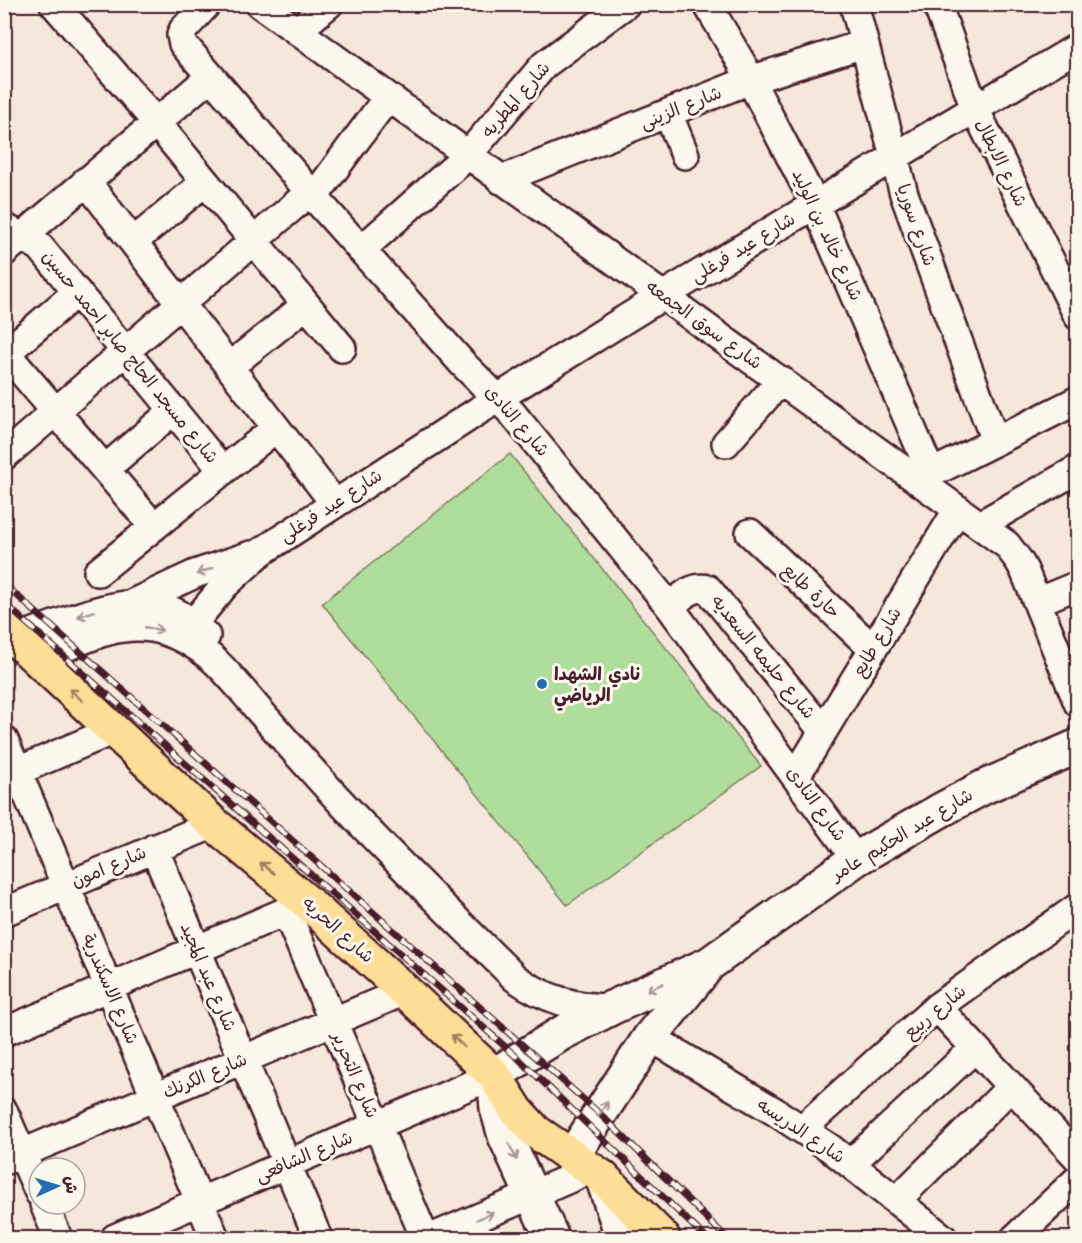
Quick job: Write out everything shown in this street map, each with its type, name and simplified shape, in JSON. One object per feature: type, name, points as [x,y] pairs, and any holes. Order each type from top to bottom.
[{"type":"main road","name":"شارع الحريه","points":[[16,643],[114,730],[214,824],[296,906],[405,991],[494,1075],[517,1111],[537,1132],[588,1168],[663,1239]]},
{"type":"street","points":[[54,4],[156,122],[342,348]]},
{"type":"street","name":"شارع النادى","points":[[207,4],[183,30],[181,40],[183,44],[312,195],[464,364],[498,398],[670,607],[856,859]]},
{"type":"street","name":"شارع سوق الجمعه","points":[[260,4],[467,156],[781,380],[924,477],[958,509],[1014,553],[1020,561],[1077,703]]},
{"type":"street","points":[[297,31],[329,4]]},
{"type":"street","name":"شارع المطريه","points":[[361,249],[467,156],[544,65],[626,4]]},
{"type":"street","name":"شارع خالد بن الوليد","points":[[707,4],[815,204],[924,477]]},
{"type":"street","name":"شارع سوريا","points":[[854,4],[904,194],[995,441]]},
{"type":"street","name":"شارع الابطال","points":[[937,4],[975,109],[1077,316]]},
{"type":"street","name":"شارع الزينى","points":[[501,180],[750,80],[864,44]]},
{"type":"street","name":"شارع عيد فرغلى","points":[[187,630],[225,585],[261,552],[498,398],[664,295],[1077,47]]},
{"type":"street","points":[[10,238],[86,181],[210,77]]},
{"type":"street","points":[[4,456],[254,241],[312,195],[387,98]]},
{"type":"street","points":[[668,113],[685,155]]},
{"type":"street","points":[[86,181],[335,504]]},
{"type":"street","points":[[133,242],[205,182]]},
{"type":"street","name":"شارع مسجد الحاج صابر احمد حسين","points":[[10,238],[40,247],[224,471]]},
{"type":"street","points":[[77,292],[5,352],[154,527]]},
{"type":"street","points":[[230,367],[306,305]]},
{"type":"street","points":[[726,443],[781,380]]},
{"type":"street","points":[[924,477],[1077,400]]},
{"type":"street","points":[[105,469],[174,410]]},
{"type":"street","points":[[98,572],[276,428]]},
{"type":"street","points":[[980,525],[1077,469]]},
{"type":"street","name":"شارع طايع","points":[[796,776],[958,509]]},
{"type":"street","name":"حارة طابع","points":[[750,532],[873,649]]},
{"type":"street","name":"شارع عيد فرغلى","points":[[133,603],[195,574],[261,552]]},
{"type":"street","points":[[1037,602],[1077,585]]},
{"type":"street","name":"شارع حليمه السعديه","points":[[670,607],[689,591],[696,588],[708,589],[823,731]]},
{"type":"street","points":[[16,643],[99,609],[133,603],[167,608],[208,654],[220,664],[340,801],[515,978],[552,1000],[581,1007],[611,1008]]},
{"type":"street","points":[[16,643],[94,636],[128,627],[187,630]]},
{"type":"street","points":[[11,774],[114,730]]},
{"type":"street","name":"شارع الاسكندرية","points":[[4,740],[11,774],[66,886],[215,1239]]},
{"type":"street","name":"شارع عبد الحكيم عامر","points":[[494,1075],[611,1008],[709,964],[856,859],[984,787],[1077,747]]},
{"type":"street","name":"شارع امون","points":[[4,912],[214,824]]},
{"type":"street","name":"شارع عبد المجيد","points":[[154,848],[318,1239]]},
{"type":"street","points":[[4,1032],[296,906]]},
{"type":"street","name":"شارع التحرير","points":[[296,906],[333,1022],[425,1239]]},
{"type":"street","name":"شارع ربيع","points":[[801,1129],[937,1007],[1077,907]]},
{"type":"street","name":"شارع عبد الحكيم عامر","points":[[588,1168],[650,1037],[709,964]]},
{"type":"street","name":"شارع الكرنك","points":[[13,1157],[405,991]]},
{"type":"street","points":[[937,1007],[1077,1158]]},
{"type":"street","name":"شارع الدريسه","points":[[650,1037],[801,1129],[850,1164],[943,1239]]},
{"type":"street","points":[[850,1164],[975,1048]]},
{"type":"street","points":[[494,1075],[497,1108],[505,1136],[534,1195],[552,1239]]},
{"type":"street","name":"شارع الشافعى","points":[[115,1239],[494,1075]]},
{"type":"street","points":[[896,1201],[1011,1087]]},
{"type":"street","points":[[4,1112],[13,1157],[27,1176]]},
{"type":"street","points":[[431,1239],[534,1195],[588,1168],[623,1239]]},
{"type":"street","points":[[1015,1239],[1077,1179]]},
{"type":"street","points":[[49,1216],[58,1239]]},
{"type":"green space","name":"نادي الشهدا الرياضي","points":[[510,454],[761,766],[567,905],[322,603]]},
{"type":"railway","points":[[4,584],[600,1114],[727,1238]]},
{"type":"railway","points":[[4,603],[519,1059],[706,1238]]},
{"type":"place","name":"نادي الشهدا الرياضي","points":[[542,684]]}]
